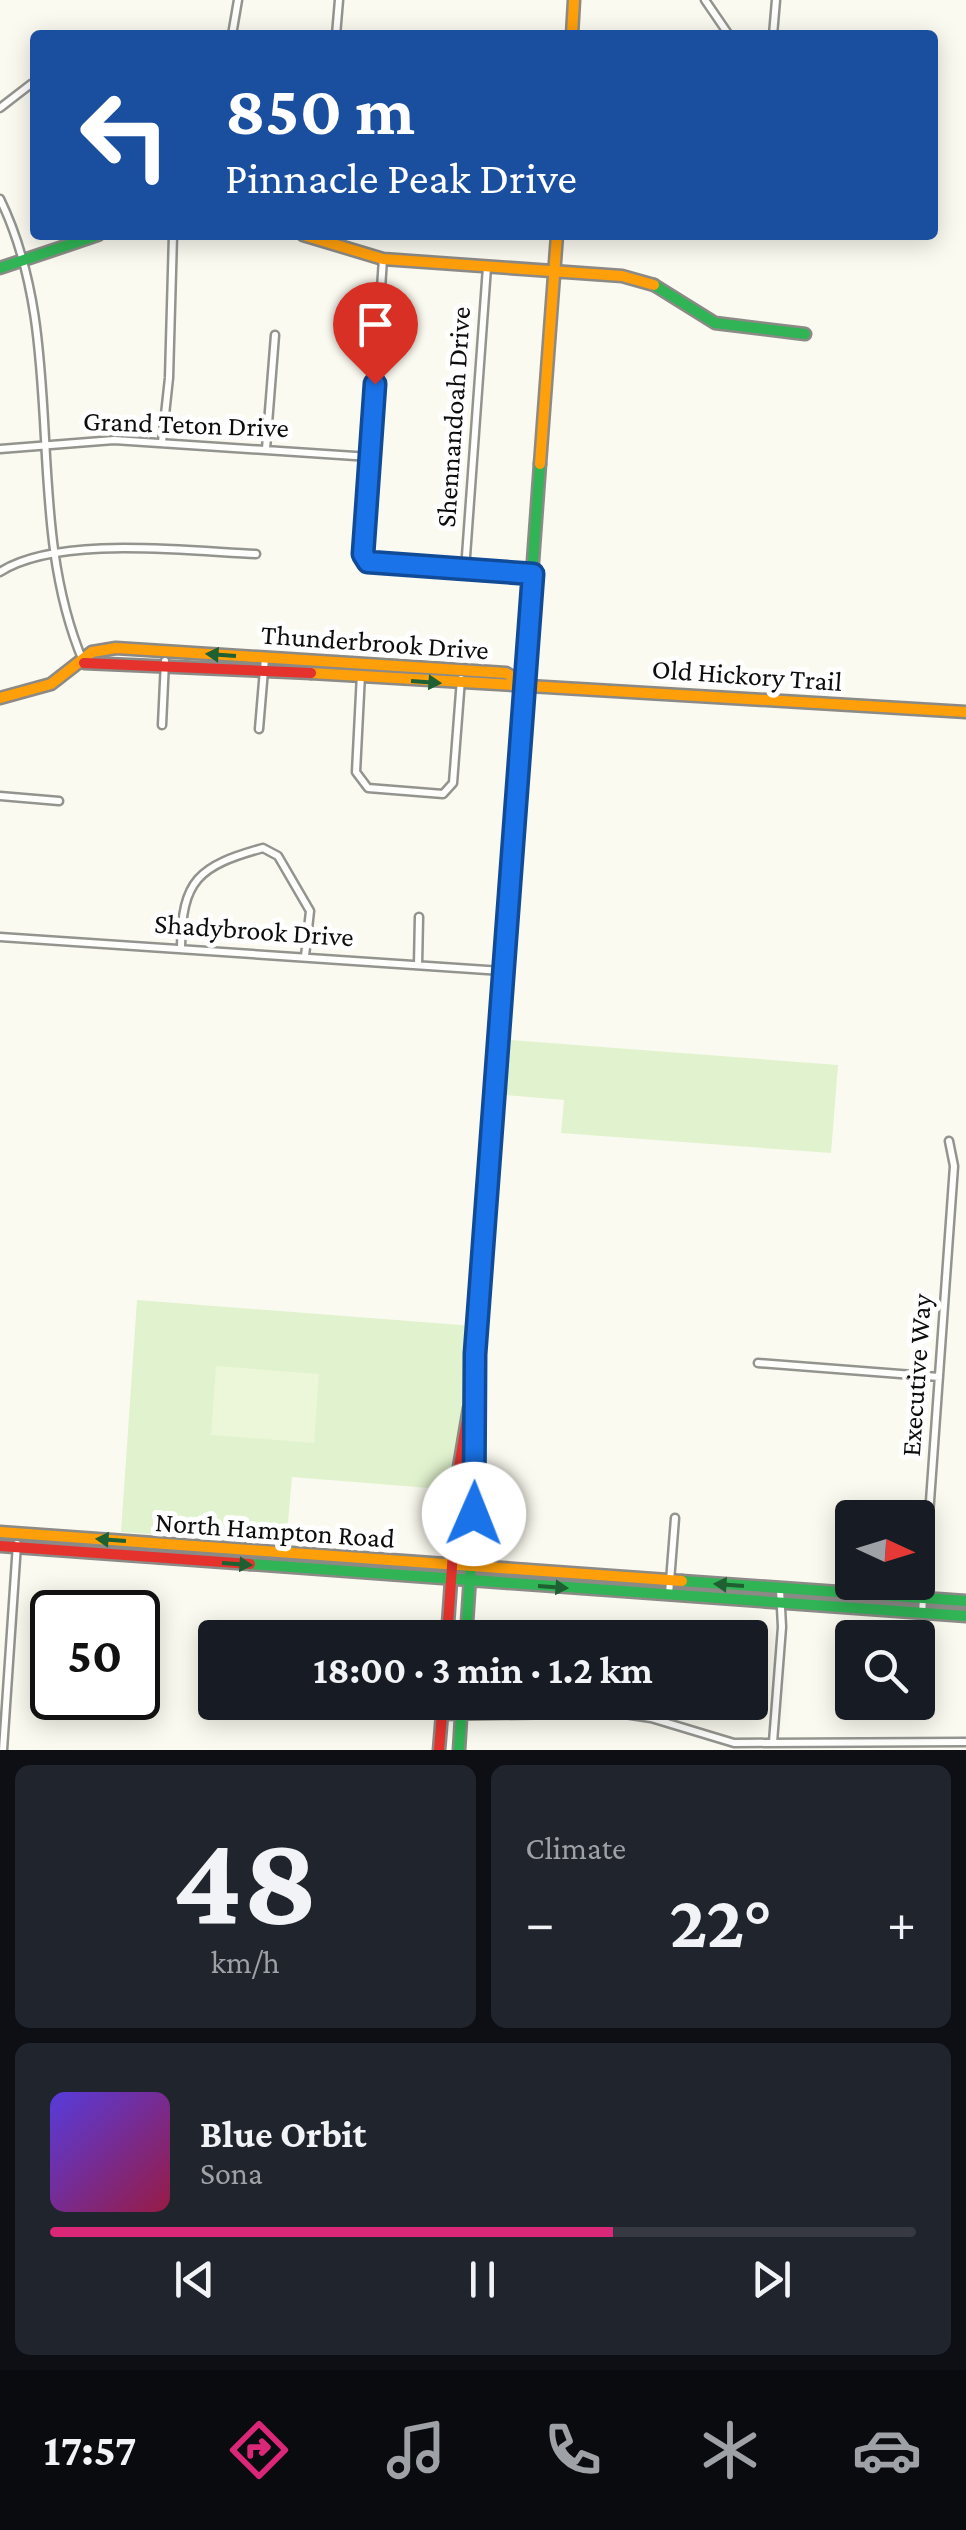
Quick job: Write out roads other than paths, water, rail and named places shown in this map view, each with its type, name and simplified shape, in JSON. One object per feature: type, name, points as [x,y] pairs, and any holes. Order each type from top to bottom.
[{"type":"main road","points":[[572,30],[574,0]]},
{"type":"main road","points":[[0,268],[83,240]]},
{"type":"main road","points":[[333,240],[383,259],[622,276],[653,284],[715,323],[805,334]]},
{"type":"main road","points":[[467,1620],[474,1514],[474,1378],[557,240]]},
{"type":"main road","name":"Thunderbrook Drive","points":[[0,698],[39,689],[84,663],[92,652],[116,648],[506,673],[525,684]]},
{"type":"main road","name":"Thunderbrook Drive","points":[[84,663],[164,664],[506,688],[525,684]]},
{"type":"main road","name":"Old Hickory Trail","points":[[525,684],[966,712]]},
{"type":"main road","points":[[448,1620],[474,1378]]},
{"type":"main road","points":[[469,1406],[466,1507],[474,1514]]},
{"type":"main road","name":"North Hampton Road","points":[[0,1532],[835,1592]]},
{"type":"main road","name":"North Hampton Road","points":[[0,1546],[966,1616]]},
{"type":"main road","points":[[282,1553],[282,1567]]},
{"type":"main road","name":"North Hampton Road","points":[[935,1599],[966,1601]]},
{"type":"main road","points":[[440,1750],[442,1720]]},
{"type":"main road","points":[[458,1750],[461,1720]]},
{"type":"street","points":[[233,30],[238,0]]},
{"type":"street","points":[[336,30],[339,0]]},
{"type":"street","points":[[705,0],[726,30]]},
{"type":"street","points":[[774,30],[776,0]]},
{"type":"street","points":[[0,108],[30,84]]},
{"type":"street","points":[[0,198],[26,259],[37,325],[55,553],[68,624],[84,663]]},
{"type":"street","points":[[162,442],[169,378],[173,240]]},
{"type":"street","points":[[383,259],[363,554],[368,562],[381,565],[533,574]]},
{"type":"street","name":"Shennandoah Drive","points":[[465,570],[487,267]]},
{"type":"street","points":[[266,449],[275,334]]},
{"type":"street","name":"Grand Teton Drive","points":[[0,449],[46,443],[162,442],[370,457]]},
{"type":"street","points":[[0,572],[14,563],[55,553],[256,554]]},
{"type":"street","points":[[162,725],[164,664],[169,651]]},
{"type":"street","points":[[259,729],[265,658]]},
{"type":"street","points":[[362,662],[356,772],[368,788],[402,792],[443,794],[453,784],[462,670]]},
{"type":"street","points":[[0,796],[60,802]]},
{"type":"street","points":[[181,947],[182,906],[196,878],[263,848],[278,856],[310,911],[305,956]]},
{"type":"street","points":[[418,965],[419,918]]},
{"type":"street","name":"Shadybrook Drive","points":[[0,938],[504,971]]},
{"type":"street","name":"Executive Way","points":[[930,1500],[954,1166],[949,1142]]},
{"type":"street","points":[[758,1363],[938,1376]]},
{"type":"street","points":[[668,1595],[674,1518]]},
{"type":"street","points":[[3,1750],[18,1533]]},
{"type":"street","points":[[772,1742],[780,1588]]},
{"type":"street","name":"Executive Way","points":[[922,1612],[924,1600]]},
{"type":"street","points":[[657,1720],[724,1742],[932,1746],[966,1742]]}]
